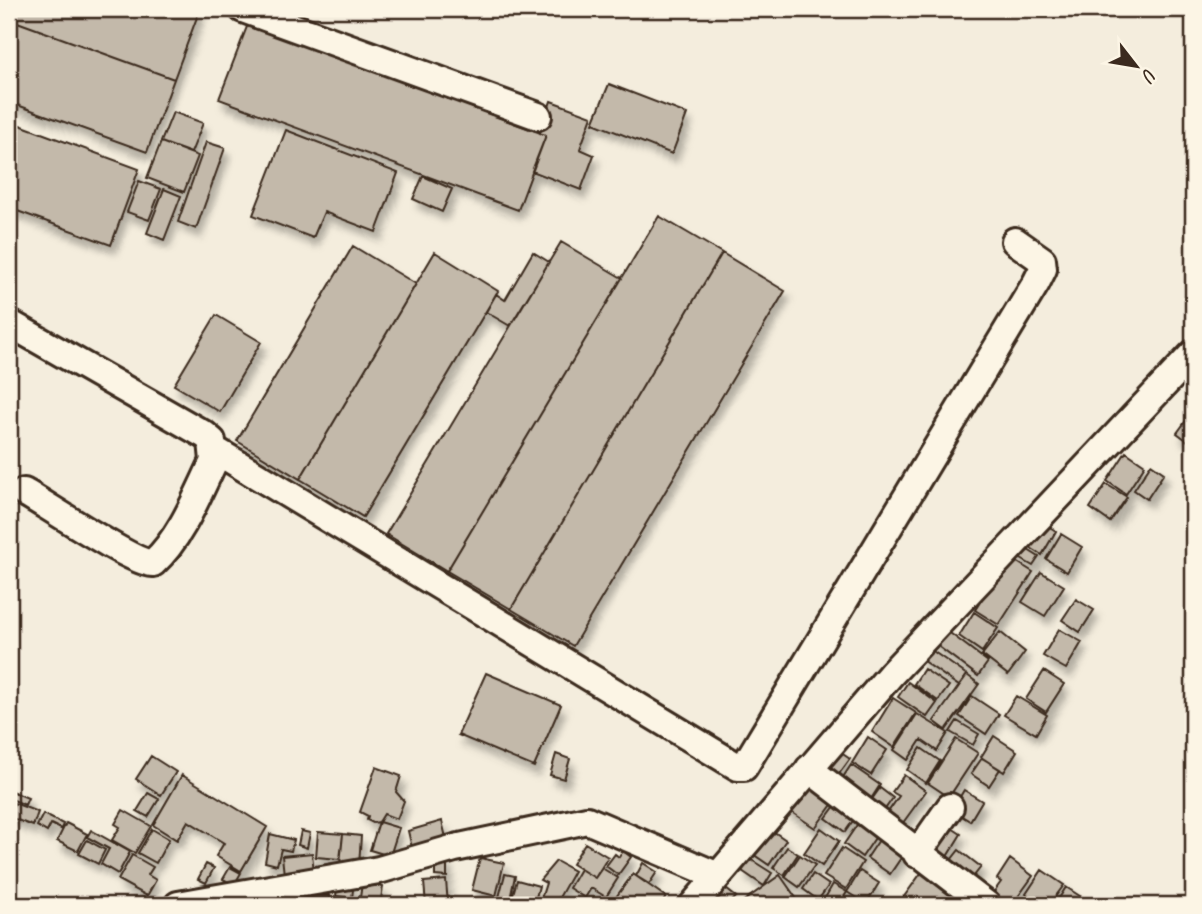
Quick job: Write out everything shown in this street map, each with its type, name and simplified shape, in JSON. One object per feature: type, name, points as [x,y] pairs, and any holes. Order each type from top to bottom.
[{"type":"street","points":[[243,9],[538,116]]},
{"type":"street","points":[[215,450],[738,767],[744,767],[1036,283],[1043,269],[1042,260],[1015,241]]},
{"type":"street","points":[[9,323],[205,435],[212,441],[215,450],[214,461],[185,517],[162,554],[153,563],[143,563],[125,554],[24,492]]},
{"type":"street","points":[[692,905],[892,673],[1193,354]]},
{"type":"street","points":[[809,769],[987,905]]},
{"type":"street","points":[[917,854],[950,807]]},
{"type":"street","points":[[178,905],[379,870],[456,848],[587,820],[718,876]]},
{"type":"building","points":[[9,9],[200,9],[174,79],[9,19]]},
{"type":"building","points":[[9,19],[174,79],[147,152],[9,102]]},
{"type":"building","points":[[248,24],[546,135],[518,210],[219,99]]},
{"type":"building","points":[[609,84],[687,114],[672,154],[593,123]]},
{"type":"building","points":[[551,101],[592,116],[580,149],[594,155],[581,190],[532,171],[546,135],[540,133]]},
{"type":"building","points":[[173,112],[203,123],[191,153],[161,142]]},
{"type":"building","points":[[9,121],[139,169],[111,245],[9,208]]},
{"type":"building","points":[[286,130],[398,173],[376,232],[324,212],[313,238],[253,215]]},
{"type":"building","points":[[161,142],[198,156],[184,192],[147,178]]},
{"type":"building","points":[[206,142],[225,148],[196,229],[178,222]]},
{"type":"building","points":[[423,176],[452,189],[442,212],[413,199]]},
{"type":"building","points":[[139,181],[161,189],[149,220],[127,212]]},
{"type":"building","points":[[164,189],[181,196],[164,240],[147,233]]},
{"type":"building","points":[[659,216],[722,253],[511,609],[447,571]]},
{"type":"building","points":[[561,242],[622,278],[447,571],[386,534]]},
{"type":"building","points":[[353,246],[416,284],[300,479],[237,441]]},
{"type":"building","points":[[435,252],[498,291],[363,517],[300,479]]},
{"type":"building","points":[[533,252],[549,262],[510,326],[486,312],[496,294],[505,300]]},
{"type":"building","points":[[722,253],[785,291],[573,646],[511,609]]},
{"type":"building","points":[[216,315],[261,342],[220,412],[174,385]]},
{"type":"building","points":[[1193,411],[1193,445],[1177,433]]},
{"type":"building","points":[[1126,452],[1145,465],[1126,494],[1107,481]]},
{"type":"building","points":[[1151,464],[1164,473],[1147,499],[1134,490]]},
{"type":"building","points":[[1106,484],[1127,497],[1110,522],[1090,508]]},
{"type":"building","points":[[1040,521],[1056,531],[1042,555],[1026,545]]},
{"type":"building","points":[[1061,534],[1082,547],[1067,572],[1046,559]]},
{"type":"building","points":[[1020,545],[1039,557],[1033,566],[1014,555]]},
{"type":"building","points":[[1009,557],[1033,572],[999,625],[975,610]]},
{"type":"building","points":[[1041,572],[1064,586],[1045,616],[1022,602]]},
{"type":"building","points":[[1076,599],[1094,610],[1080,632],[1062,620]]},
{"type":"building","points":[[974,612],[998,628],[982,652],[959,636]]},
{"type":"building","points":[[942,627],[988,662],[978,676],[931,641]]},
{"type":"building","points":[[1059,629],[1082,642],[1066,669],[1043,656]]},
{"type":"building","points":[[1000,632],[1025,652],[1008,675],[982,655]]},
{"type":"building","points":[[927,647],[967,675],[959,686],[919,658]]},
{"type":"building","points":[[924,669],[949,686],[938,701],[914,684]]},
{"type":"building","points":[[1044,671],[1064,684],[1046,712],[1026,699]]},
{"type":"building","points":[[486,673],[561,705],[534,767],[458,735]]},
{"type":"building","points":[[967,675],[979,684],[946,730],[934,721]]},
{"type":"building","points":[[908,682],[937,703],[927,717],[898,697]]},
{"type":"building","points":[[972,696],[999,714],[986,734],[959,716]]},
{"type":"building","points":[[1016,696],[1047,715],[1036,734],[1004,715]]},
{"type":"building","points":[[893,698],[916,713],[894,747],[872,732]]},
{"type":"building","points":[[917,714],[948,733],[937,751],[921,740],[908,760],[894,750]]},
{"type":"building","points":[[957,721],[979,734],[973,745],[950,732]]},
{"type":"building","points":[[994,736],[1017,751],[1004,772],[981,757]]},
{"type":"building","points":[[868,737],[887,750],[871,775],[852,763]]},
{"type":"building","points":[[956,739],[978,753],[949,797],[928,783]]},
{"type":"building","points":[[831,746],[850,759],[839,774],[821,762]]},
{"type":"building","points":[[921,748],[940,761],[926,783],[907,770]]},
{"type":"building","points":[[556,754],[570,759],[564,779],[550,775]]},
{"type":"building","points":[[151,756],[176,772],[161,795],[136,779]]},
{"type":"building","points":[[982,758],[1000,769],[989,786],[971,774]]},
{"type":"building","points":[[851,765],[880,785],[867,805],[838,785]]},
{"type":"building","points":[[376,767],[401,776],[396,792],[404,801],[397,819],[384,814],[379,822],[373,823],[367,820],[368,816],[360,812]]},
{"type":"building","points":[[809,773],[839,795],[815,828],[784,807]]},
{"type":"building","points":[[182,775],[267,827],[241,871],[216,856],[224,843],[188,821],[177,840],[153,825]]},
{"type":"building","points":[[904,775],[926,791],[897,831],[882,821],[899,796],[892,792]]},
{"type":"building","points":[[880,788],[893,798],[878,819],[865,809]]},
{"type":"building","points":[[9,790],[28,798],[25,805],[9,798]]},
{"type":"building","points":[[964,790],[982,801],[970,821],[952,810]]},
{"type":"building","points":[[148,793],[159,799],[148,817],[137,811]]},
{"type":"building","points":[[841,798],[859,812],[845,832],[826,818]]},
{"type":"building","points":[[14,803],[38,812],[33,826],[9,817]]},
{"type":"building","points":[[123,810],[151,826],[135,853],[112,840],[120,827],[115,824]]},
{"type":"building","points":[[43,814],[63,824],[61,829],[51,824],[47,832],[37,826]]},
{"type":"building","points":[[863,816],[881,829],[862,857],[844,844]]},
{"type":"building","points":[[442,821],[448,846],[412,848],[408,831]]},
{"type":"building","points":[[379,822],[399,828],[390,856],[370,850]]},
{"type":"building","points":[[66,823],[87,834],[78,851],[57,841]]},
{"type":"building","points":[[944,823],[961,834],[943,863],[926,852]]},
{"type":"building","points":[[764,825],[786,840],[769,865],[747,850]]},
{"type":"building","points":[[821,828],[839,841],[822,866],[804,853]]},
{"type":"building","points":[[152,829],[169,839],[156,863],[138,853]]},
{"type":"building","points":[[91,830],[130,852],[118,874],[101,864],[109,849],[87,837]]},
{"type":"building","points":[[301,831],[310,833],[307,848],[298,845]]},
{"type":"building","points":[[318,832],[343,834],[340,859],[316,857]]},
{"type":"building","points":[[270,834],[294,840],[291,851],[281,849],[277,865],[265,862]]},
{"type":"building","points":[[343,834],[361,836],[359,866],[340,864]]},
{"type":"building","points":[[883,834],[907,849],[890,874],[867,858]]},
{"type":"building","points":[[87,840],[105,850],[98,864],[79,854]]},
{"type":"building","points":[[585,843],[608,857],[595,878],[572,864]]},
{"type":"building","points":[[787,847],[798,854],[784,875],[773,868]]},
{"type":"building","points":[[842,848],[863,862],[846,889],[824,876]]},
{"type":"building","points":[[959,850],[981,867],[966,886],[944,869]]},
{"type":"building","points":[[623,851],[631,857],[618,875],[606,866],[615,854],[619,857]]},
{"type":"building","points":[[312,853],[314,872],[284,875],[282,856]]},
{"type":"building","points":[[132,855],[153,867],[148,875],[156,880],[147,896],[118,880]]},
{"type":"building","points":[[800,855],[815,865],[799,887],[785,877]]},
{"type":"building","points":[[480,858],[504,863],[496,896],[472,890]]},
{"type":"building","points":[[750,859],[772,873],[764,886],[742,871]]},
{"type":"building","points":[[1010,859],[1033,876],[1012,905],[993,905],[987,901],[1001,882],[997,879]]},
{"type":"building","points":[[435,860],[447,860],[447,877],[435,876]]},
{"type":"building","points":[[556,861],[574,871],[556,903],[552,901],[547,905],[540,902],[546,883],[540,880]]},
{"type":"building","points":[[643,863],[657,872],[649,884],[636,876]]},
{"type":"building","points":[[206,864],[214,868],[206,883],[198,879]]},
{"type":"building","points":[[230,867],[241,873],[234,885],[223,879]]},
{"type":"building","points":[[602,868],[618,878],[606,897],[591,888],[585,898],[569,888],[580,869],[595,878]]},
{"type":"building","points":[[924,869],[960,894],[952,905],[898,905]]},
{"type":"building","points":[[1042,870],[1064,885],[1049,905],[1043,905],[1026,894]]},
{"type":"building","points":[[860,871],[879,883],[866,904],[847,892]]},
{"type":"building","points":[[505,874],[515,876],[509,904],[498,901]]},
{"type":"building","points":[[633,874],[666,897],[661,905],[627,905],[616,897]]},
{"type":"building","points":[[813,874],[829,885],[818,900],[803,889]]},
{"type":"building","points":[[780,875],[801,905],[738,905]]},
{"type":"building","points":[[338,880],[354,882],[352,898],[336,896]]},
{"type":"building","points":[[446,880],[448,905],[426,905],[424,882]]},
{"type":"building","points":[[517,880],[539,886],[534,905],[510,905]]},
{"type":"building","points":[[362,883],[383,887],[380,905],[359,905]]},
{"type":"building","points":[[833,884],[847,892],[839,905],[821,905]]},
{"type":"building","points":[[721,885],[736,897],[729,905],[713,905],[708,902]]},
{"type":"building","points":[[1066,887],[1089,902],[1087,905],[1055,905]]},
{"type":"building","points":[[275,895],[307,896],[307,905],[274,905]]},
{"type":"building","points":[[307,896],[330,896],[329,905],[307,905]]}]
